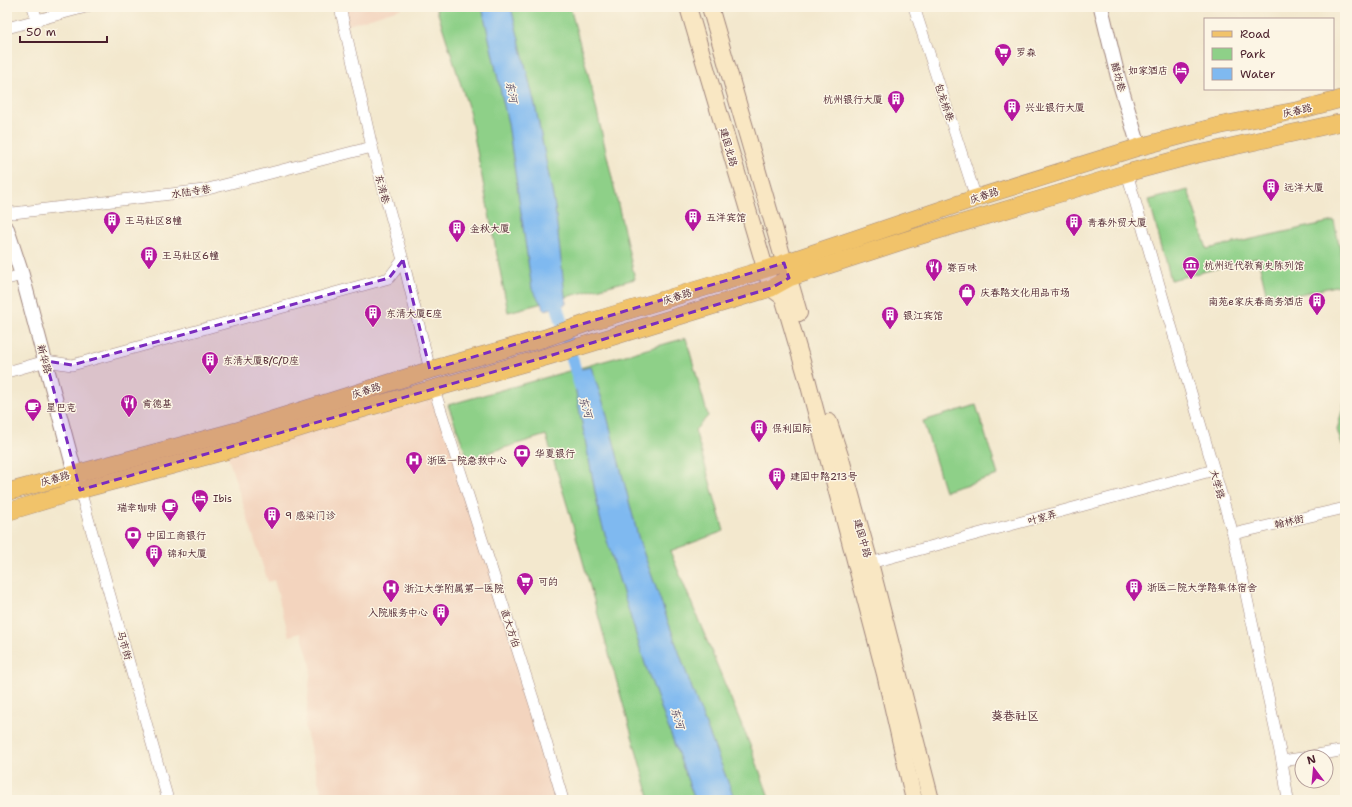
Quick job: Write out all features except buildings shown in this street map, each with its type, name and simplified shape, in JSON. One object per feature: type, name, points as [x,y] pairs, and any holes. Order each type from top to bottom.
[{"type":"main road","name":"建国北路","points":[[688,7],[771,288]]},
{"type":"main road","name":"建国北路","points":[[710,7],[787,271]]},
{"type":"main road","name":"庆春路","points":[[7,512],[80,490],[226,451],[348,413],[549,356],[771,288],[787,271],[976,198],[1139,147],[1222,125],[1300,110],[1340,100]]},
{"type":"main road","name":"庆春路","points":[[7,492],[236,431],[430,370],[545,338],[766,269],[787,271],[906,240],[1127,173],[1194,155],[1343,122]]},
{"type":"main road","name":"建国中路","points":[[787,271],[870,563],[931,800]]},
{"type":"main road","name":"建国中路","points":[[771,288],[783,297],[808,382],[885,674],[914,800]]},
{"type":"street","points":[[33,7],[37,20]]},
{"type":"street","points":[[7,28],[86,7]]},
{"type":"street","name":"东清巷","points":[[340,7],[372,147],[403,260],[430,370]]},
{"type":"street","name":"包龙桥巷","points":[[914,7],[976,198]]},
{"type":"street","name":"醋坊巷","points":[[1102,7],[1118,77],[1139,147]]},
{"type":"street","name":"水陆寺巷","points":[[7,211],[13,213],[204,190],[372,147]]},
{"type":"street","name":"大学路","points":[[1127,173],[1233,534],[1282,761],[1288,800]]},
{"type":"street","name":"新华路","points":[[7,229],[22,275],[80,490]]},
{"type":"street","points":[[7,372],[46,361],[72,365],[382,280],[389,278],[403,260]]},
{"type":"street","points":[[7,279],[22,275]]},
{"type":"street","name":"直大方伯","points":[[434,389],[537,711],[563,800]]},
{"type":"street","name":"叶家弄","points":[[870,563],[1214,470]]},
{"type":"street","name":"马市街","points":[[80,490],[168,800]]},
{"type":"street","name":"翰林街","points":[[1233,534],[1345,508]]},
{"type":"street","points":[[1334,752],[1345,750]]},
{"type":"street","points":[[1282,761],[1294,759]]},
{"type":"highlighted area","points":[[403,260],[430,370],[784,263],[789,278],[771,288],[549,356],[80,490],[46,361],[72,365],[389,278]]},
{"type":"shaded area","points":[[340,7],[405,7],[345,26]]},
{"type":"shaded area","name":"浙江大学附属第一医院","points":[[434,389],[563,800],[323,800],[305,727],[311,666],[301,633],[289,636],[274,580],[268,582],[226,451]]},
{"type":"green space","points":[[436,7],[570,7],[590,81],[635,279],[508,312],[469,110]]},
{"type":"green space","points":[[1188,190],[1207,249],[1334,221],[1345,272],[1345,284],[1268,301],[1258,258],[1171,280],[1149,200]]},
{"type":"green space","points":[[686,338],[708,416],[695,430],[724,531],[670,551],[752,750],[770,800],[650,800],[546,435],[468,459],[448,405]]},
{"type":"green space","points":[[1345,399],[1345,444],[1342,445],[1337,430]]},
{"type":"green space","points":[[976,405],[998,475],[945,491],[923,421]]},
{"type":"water","points":[[482,7],[511,7],[536,109],[555,207],[566,304],[545,310],[532,289],[508,124]]},
{"type":"water","points":[[591,367],[605,408],[639,540],[694,694],[735,800],[695,800],[646,667],[600,518],[572,371]]},
{"type":"waterway","name":"东河","points":[[553,292],[580,386]]},
{"type":"place","name":"罗森","points":[[1003,67]]},
{"type":"place","name":"如家酒店","points":[[1181,85]]},
{"type":"place","name":"杭州银行大厦","points":[[896,114]]},
{"type":"place","name":"兴业银行大厦","points":[[1012,122]]},
{"type":"place","name":"远洋大厦","points":[[1271,202]]},
{"type":"place","name":"五洋宾馆","points":[[693,232]]},
{"type":"place","name":"王马社区8幢","points":[[112,235]]},
{"type":"place","name":"青春外贸大厦","points":[[1074,237]]},
{"type":"place","name":"金秋大厦","points":[[457,243]]},
{"type":"place","name":"王马社区6幢","points":[[149,270]]},
{"type":"place","name":"杭州近代教育史陈列馆","points":[[1191,280]]},
{"type":"place","name":"赛百味","points":[[934,282]]},
{"type":"place","name":"庆春路文化用品市场","points":[[967,307]]},
{"type":"place","name":"南苑e家庆春商务酒店","points":[[1317,316]]},
{"type":"place","name":"东清大厦E座","points":[[373,328]]},
{"type":"place","name":"银江宾馆","points":[[890,330]]},
{"type":"place","name":"东清大厦B/C/D座","points":[[210,375]]},
{"type":"place","name":"肯德基","points":[[129,418]]},
{"type":"place","name":"星巴克","points":[[33,422]]},
{"type":"place","name":"保利国际","points":[[759,443]]},
{"type":"place","name":"华夏银行","points":[[522,468]]},
{"type":"place","name":"浙医一院急救中心","points":[[414,475]]},
{"type":"place","name":"建国中路213号","points":[[777,491]]},
{"type":"place","name":"Ibis","points":[[200,513]]},
{"type":"place","name":"瑞幸咖啡","points":[[170,522]]},
{"type":"place","name":"9 感染门诊","points":[[272,530]]},
{"type":"place","name":"中国工商银行","points":[[133,550]]},
{"type":"place","name":"锦和大厦","points":[[154,568]]},
{"type":"place","name":"可的","points":[[525,596]]},
{"type":"place","name":"浙医二院大学路集体宿舍","points":[[1134,602]]},
{"type":"place","name":"浙江大学附属第一医院","points":[[391,603]]},
{"type":"place","name":"入院服务中心","points":[[441,627]]},
{"type":"district","name":"葵巷社区","points":[[1015,716]]}]
